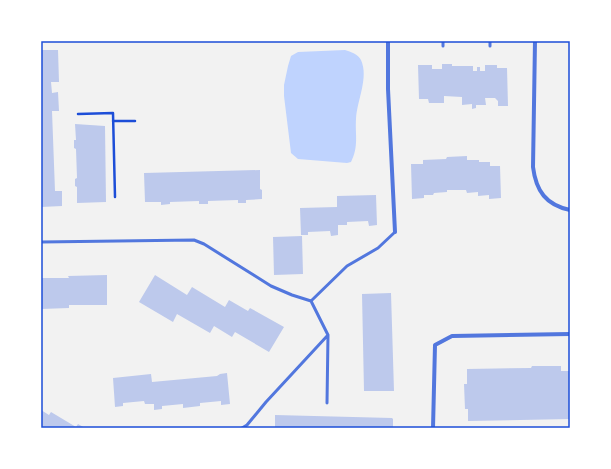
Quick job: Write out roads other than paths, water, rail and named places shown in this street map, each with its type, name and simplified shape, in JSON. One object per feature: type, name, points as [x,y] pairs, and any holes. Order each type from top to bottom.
[{"type":"street","points":[[388,41],[395,232]]},
{"type":"street","points":[[535,41],[534,177],[542,194],[549,202],[570,210]]},
{"type":"street","points":[[434,428],[435,345],[452,336],[570,334]]},
{"type":"lane","points":[[443,41],[444,46]]},
{"type":"lane","points":[[490,41],[490,46]]},
{"type":"lane","points":[[311,301],[347,266],[378,248],[395,232]]},
{"type":"lane","points":[[41,242],[152,242],[194,240],[204,244],[271,286],[311,301],[328,335],[327,403]]},
{"type":"lane","points":[[242,428],[247,425],[266,402],[328,335]]},
{"type":"water","points":[[345,50],[360,58],[364,74],[356,119],[356,146],[351,162],[347,163],[298,159],[291,153],[284,96],[284,85],[291,56],[298,52]]}]
